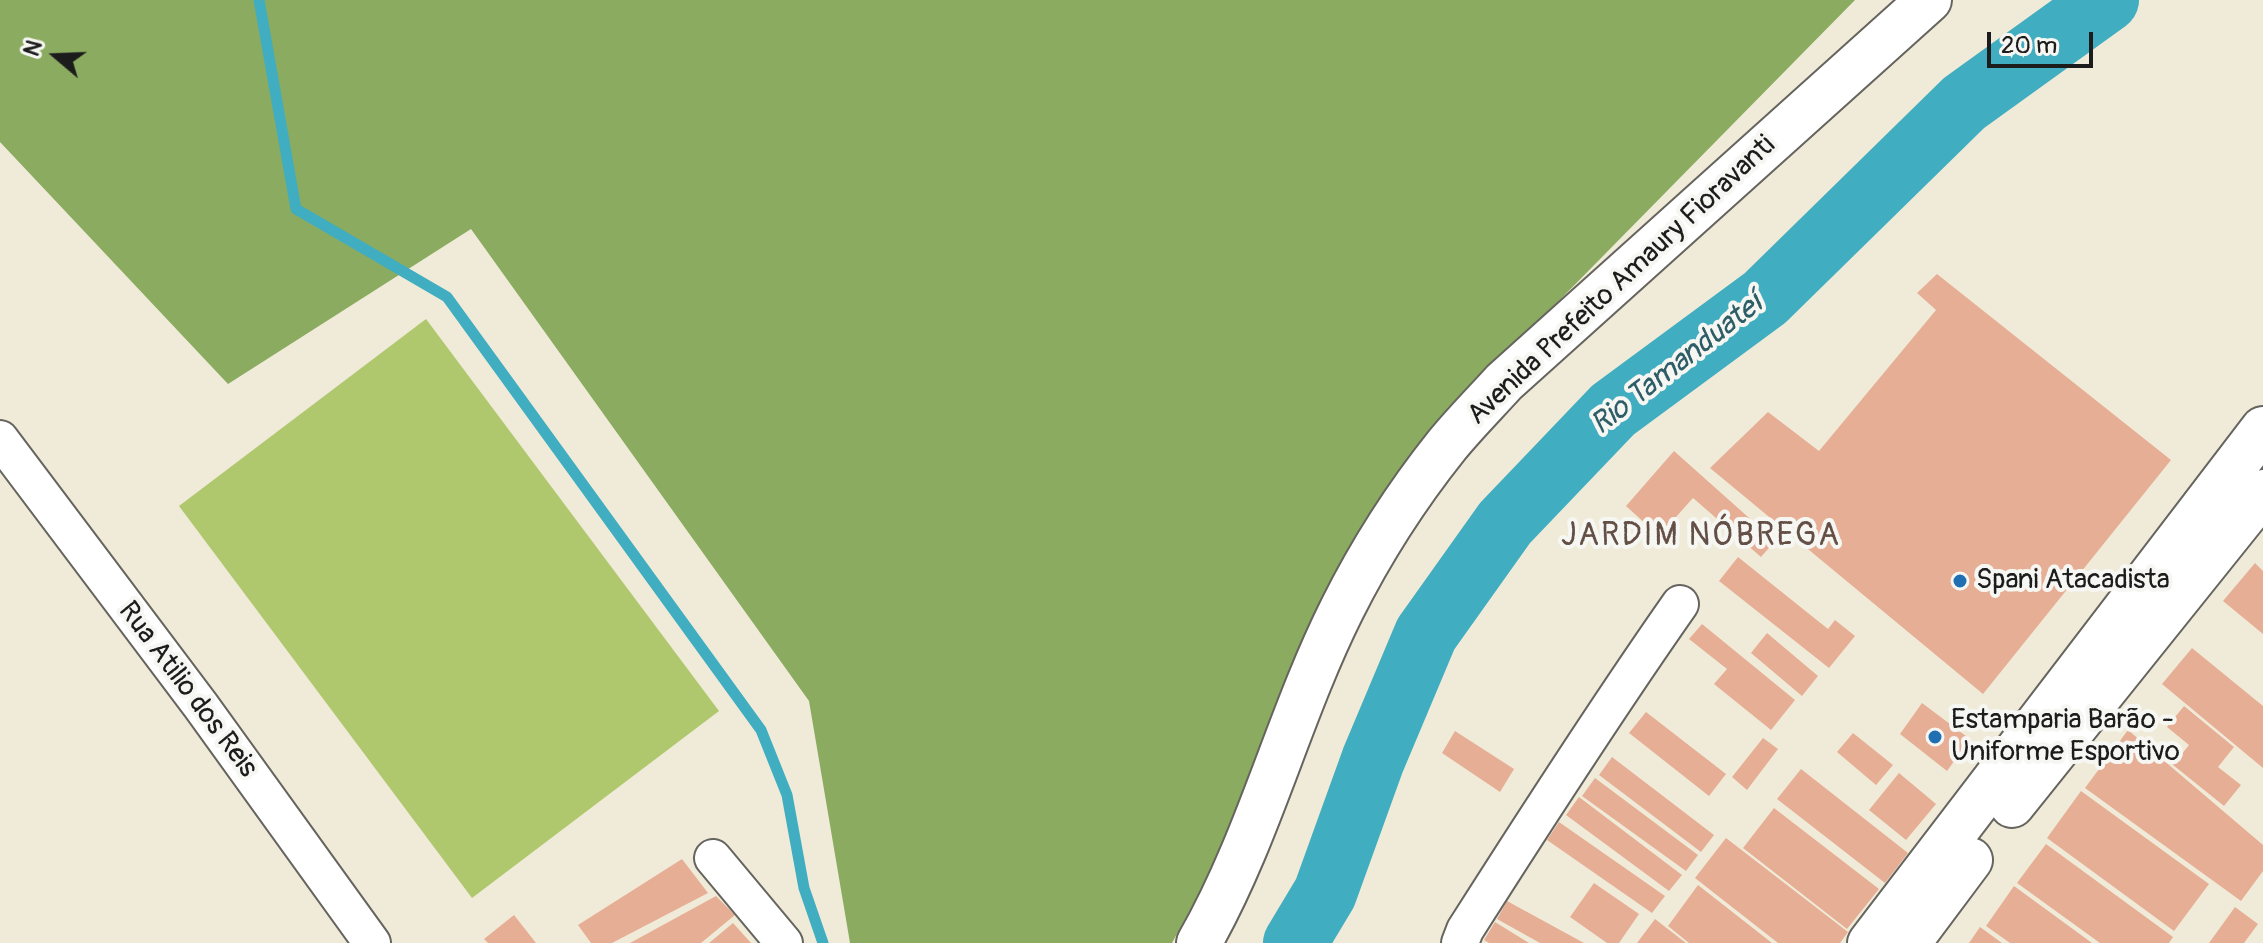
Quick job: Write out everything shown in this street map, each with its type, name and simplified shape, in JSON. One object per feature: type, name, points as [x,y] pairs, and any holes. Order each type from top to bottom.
[{"type":"main road","name":"Avenida Prefeito Amaury Fioravanti","points":[[1199,943],[1243,851],[1342,608],[1384,534],[1447,445],[1504,382],[1929,0]]},
{"type":"main road","points":[[1870,943],[2263,429]]},
{"type":"main road","points":[[1908,943],[1988,835],[2263,492]]},
{"type":"street","name":"Rua Atilio dos Reis","points":[[0,439],[201,706],[372,943]]},
{"type":"street","points":[[1460,943],[1465,930],[1544,804],[1680,604]]},
{"type":"street","points":[[713,858],[784,943]]},
{"type":"green space","points":[[0,0],[1855,0],[1481,380],[1172,943],[850,943],[809,701],[471,229],[228,384],[0,142]]},
{"type":"green space","points":[[426,319],[719,711],[472,898],[179,506]]},
{"type":"building","name":"Spani Atacadista","points":[[1937,274],[2171,460],[1983,694],[1710,468],[1768,412],[1819,451],[1936,310],[1917,293]]},
{"type":"building","points":[[1674,451],[1775,541],[1761,557],[1693,498],[1659,536],[1626,506]]},
{"type":"building","points":[[1738,557],[1828,629],[1835,620],[1855,636],[1829,668],[1719,581]]},
{"type":"building","points":[[2255,563],[2263,571],[2263,634],[2223,601]]},
{"type":"building","points":[[1702,624],[1795,700],[1771,730],[1714,684],[1727,669],[1689,639]]},
{"type":"building","points":[[1767,633],[1818,676],[1802,696],[1751,653]]},
{"type":"building","points":[[2192,648],[2263,706],[2263,768],[2162,684]]},
{"type":"building","name":"Estamparia Barão - Uniforme Esportivo","points":[[1922,703],[1970,739],[1947,771],[1900,734]]},
{"type":"building","points":[[2184,706],[2234,747],[2218,767],[2241,785],[2224,806],[2173,765],[2189,745],[2167,727]]},
{"type":"building","points":[[1646,712],[1726,774],[1709,796],[1629,733]]},
{"type":"building","points":[[2128,730],[2263,845],[2263,871],[2241,901],[2085,788]]},
{"type":"building","points":[[1455,731],[1514,769],[1500,792],[1442,753]]},
{"type":"building","points":[[1853,733],[1893,765],[1876,785],[1837,752]]},
{"type":"building","points":[[1763,738],[1778,749],[1747,790],[1732,777]]},
{"type":"building","points":[[1612,757],[1714,835],[1701,852],[1599,775]]},
{"type":"building","points":[[1801,769],[1908,853],[1885,883],[1777,799]]},
{"type":"building","points":[[1899,773],[1936,804],[1906,840],[1869,810]]},
{"type":"building","points":[[1595,778],[1698,855],[1686,871],[1582,796]]},
{"type":"building","points":[[2081,791],[2209,884],[2174,931],[2047,838]]},
{"type":"building","points":[[1579,797],[1682,875],[1669,891],[1566,815]]},
{"type":"building","points":[[1774,808],[1879,889],[1847,929],[1743,848]]},
{"type":"building","points":[[1559,822],[1665,896],[1652,913],[1547,840]]},
{"type":"building","points":[[1726,838],[1848,932],[1840,943],[1778,943],[1695,878]]},
{"type":"building","points":[[2046,844],[2173,937],[2169,943],[2100,943],[2017,883]]},
{"type":"building","points":[[682,859],[708,893],[612,943],[591,943],[578,925]]},
{"type":"building","points":[[1594,883],[1639,914],[1619,943],[1607,943],[1570,917]]},
{"type":"building","points":[[1698,885],[1772,943],[1689,943],[1668,926]]},
{"type":"building","points":[[2014,886],[2092,943],[2010,943],[1986,926]]},
{"type":"building","points":[[716,896],[735,915],[701,943],[630,943]]},
{"type":"building","points":[[1507,901],[1584,943],[1540,943],[1497,919]]},
{"type":"building","points":[[2235,907],[2258,924],[2244,943],[2209,943]]},
{"type":"building","points":[[514,915],[536,943],[488,943],[484,939]]},
{"type":"building","points":[[1655,919],[1686,943],[1637,943]]},
{"type":"building","points":[[1495,922],[1529,943],[1489,943],[1484,940]]},
{"type":"building","points":[[733,923],[751,943],[709,943]]},
{"type":"building","points":[[1980,927],[2002,943],[1969,943]]},
{"type":"waterway","points":[[259,0],[296,209],[447,297],[761,730],[787,795],[804,888],[823,943]]},
{"type":"waterway","name":"Rio Tamanduateí","points":[[1295,943],[1325,893],[1373,760],[1426,634],[1505,523],[1613,410],[1765,298],[1964,103],[2107,0]]},
{"type":"place","name":"Spani Atacadista","points":[[1960,581]]},
{"type":"place","name":"Estamparia Barão - Uniforme Esportivo","points":[[1935,737]]},
{"type":"district","name":"JARDIM NÓBREGA","points":[[1701,537]]}]
